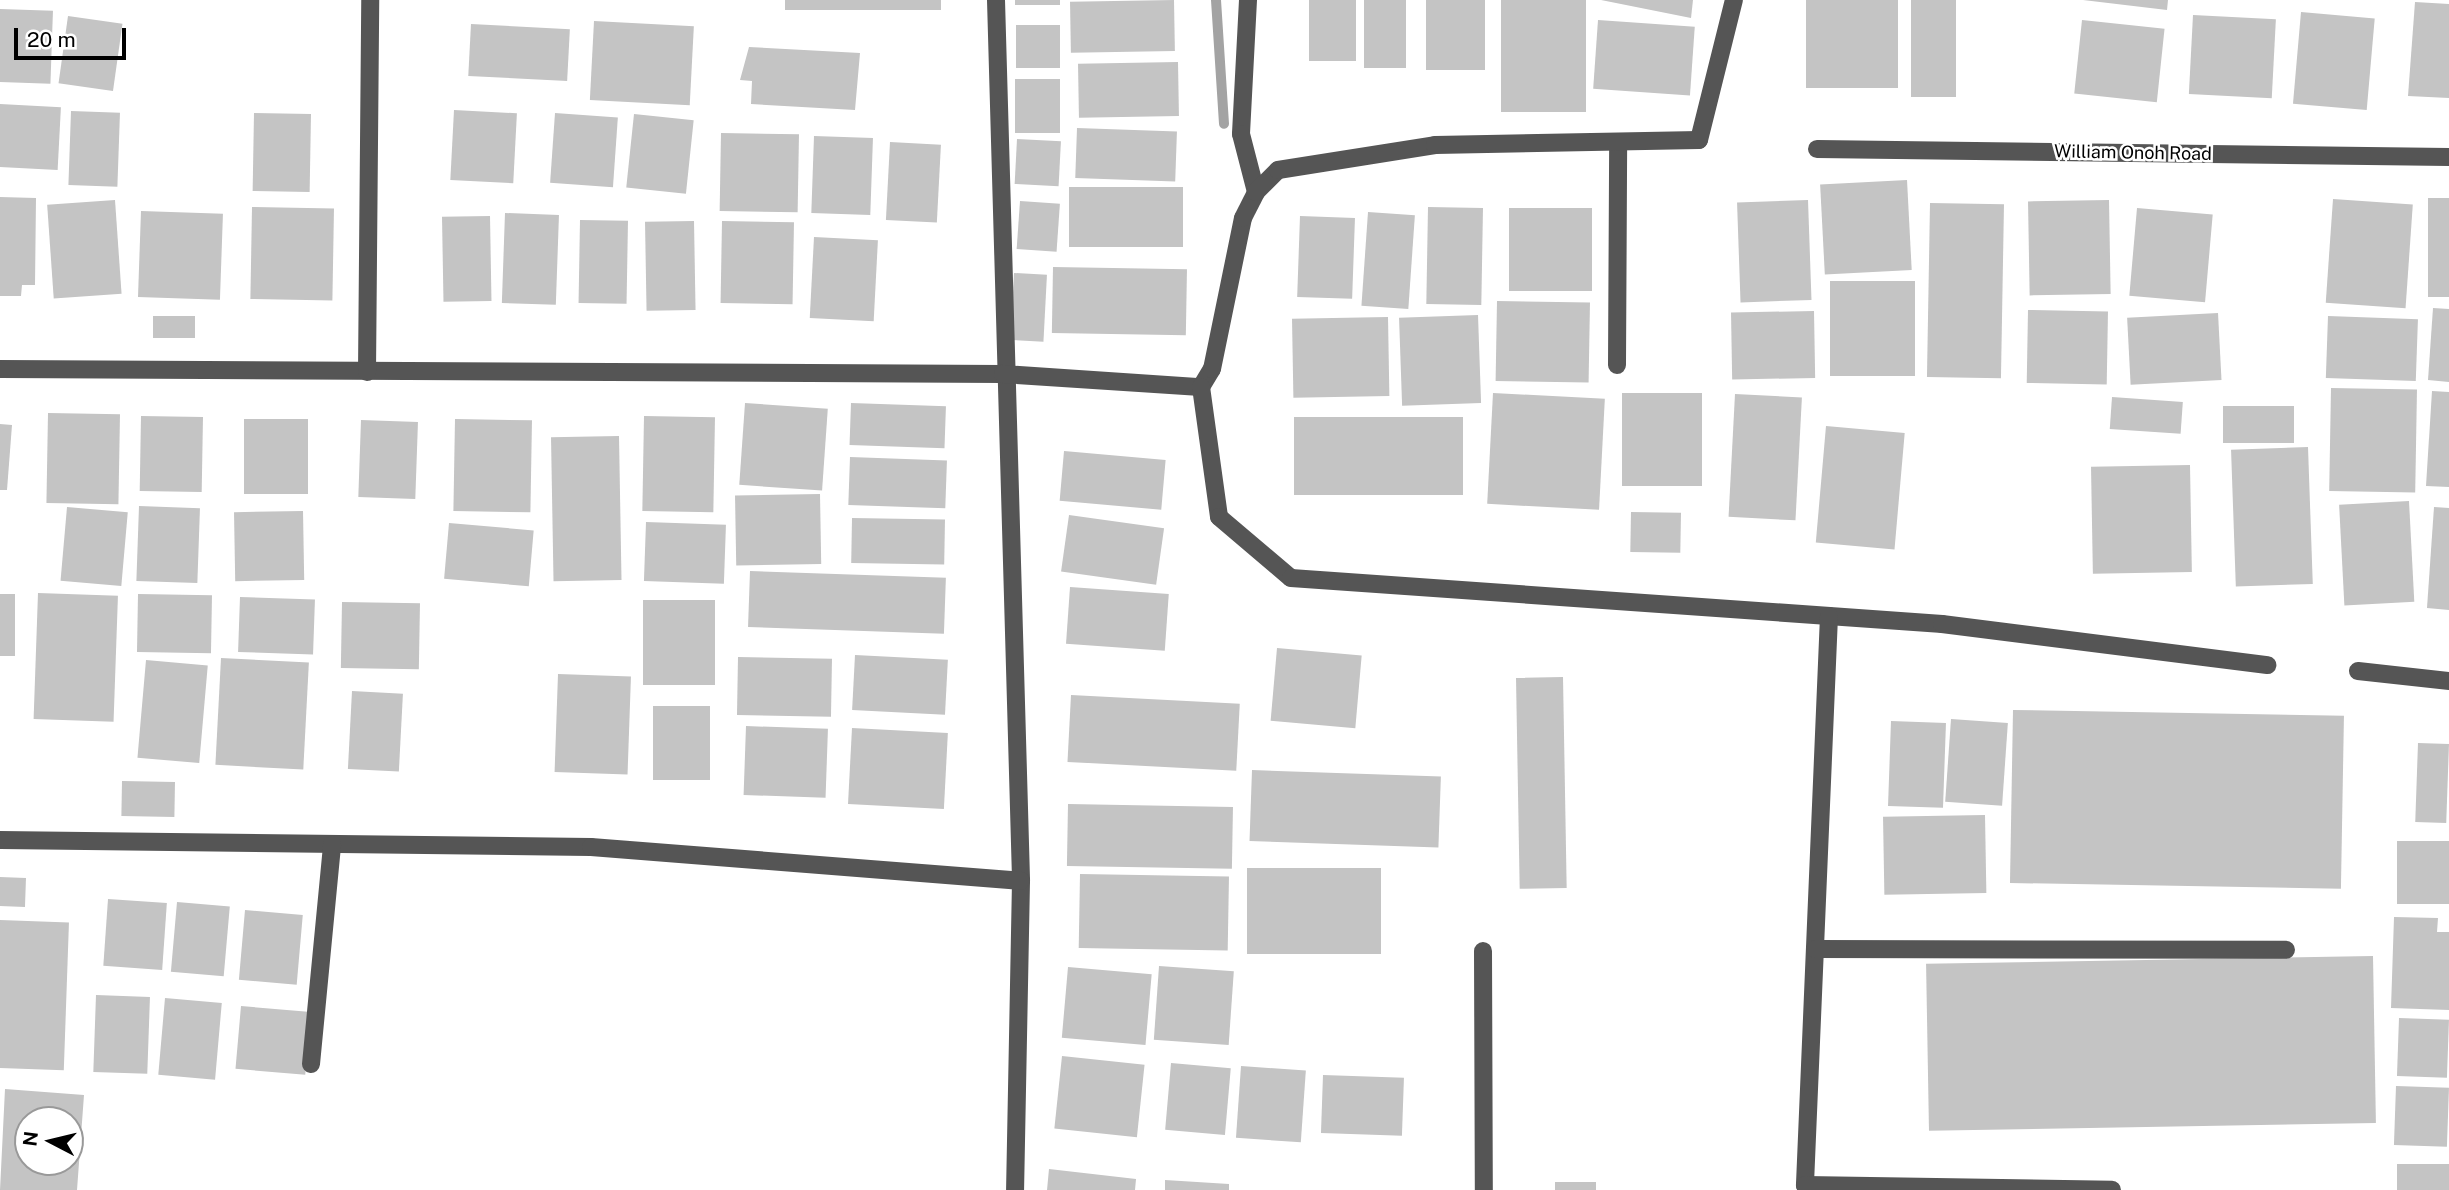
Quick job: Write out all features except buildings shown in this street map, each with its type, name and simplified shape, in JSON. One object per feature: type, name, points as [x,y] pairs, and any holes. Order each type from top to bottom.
[{"type":"street","points":[[368,372],[370,0]]},
{"type":"street","points":[[996,0],[1003,374],[1021,881],[1015,1190]]},
{"type":"street","points":[[1248,0],[1241,134],[1256,192]]},
{"type":"street","points":[[1734,0],[1699,140],[1618,145],[1435,145],[1278,170],[1256,192],[1242,218],[1212,369],[1201,387],[1219,517],[1291,578],[1829,616],[2267,665]]},
{"type":"street","points":[[1617,365],[1618,145]]},
{"type":"street","name":"William Onoh Road","points":[[1817,149],[2449,158]]},
{"type":"street","points":[[0,369],[1003,374],[1201,387]]},
{"type":"street","points":[[1829,616],[1805,1185],[2112,1190]]},
{"type":"street","points":[[2358,671],[2449,681]]},
{"type":"street","points":[[0,841],[591,847],[1021,881]]},
{"type":"street","points":[[311,1064],[332,845]]},
{"type":"street","points":[[1815,949],[2286,950]]},
{"type":"street","points":[[1483,951],[1484,1190]]},
{"type":"waterway","points":[[1216,0],[1224,124]]}]
